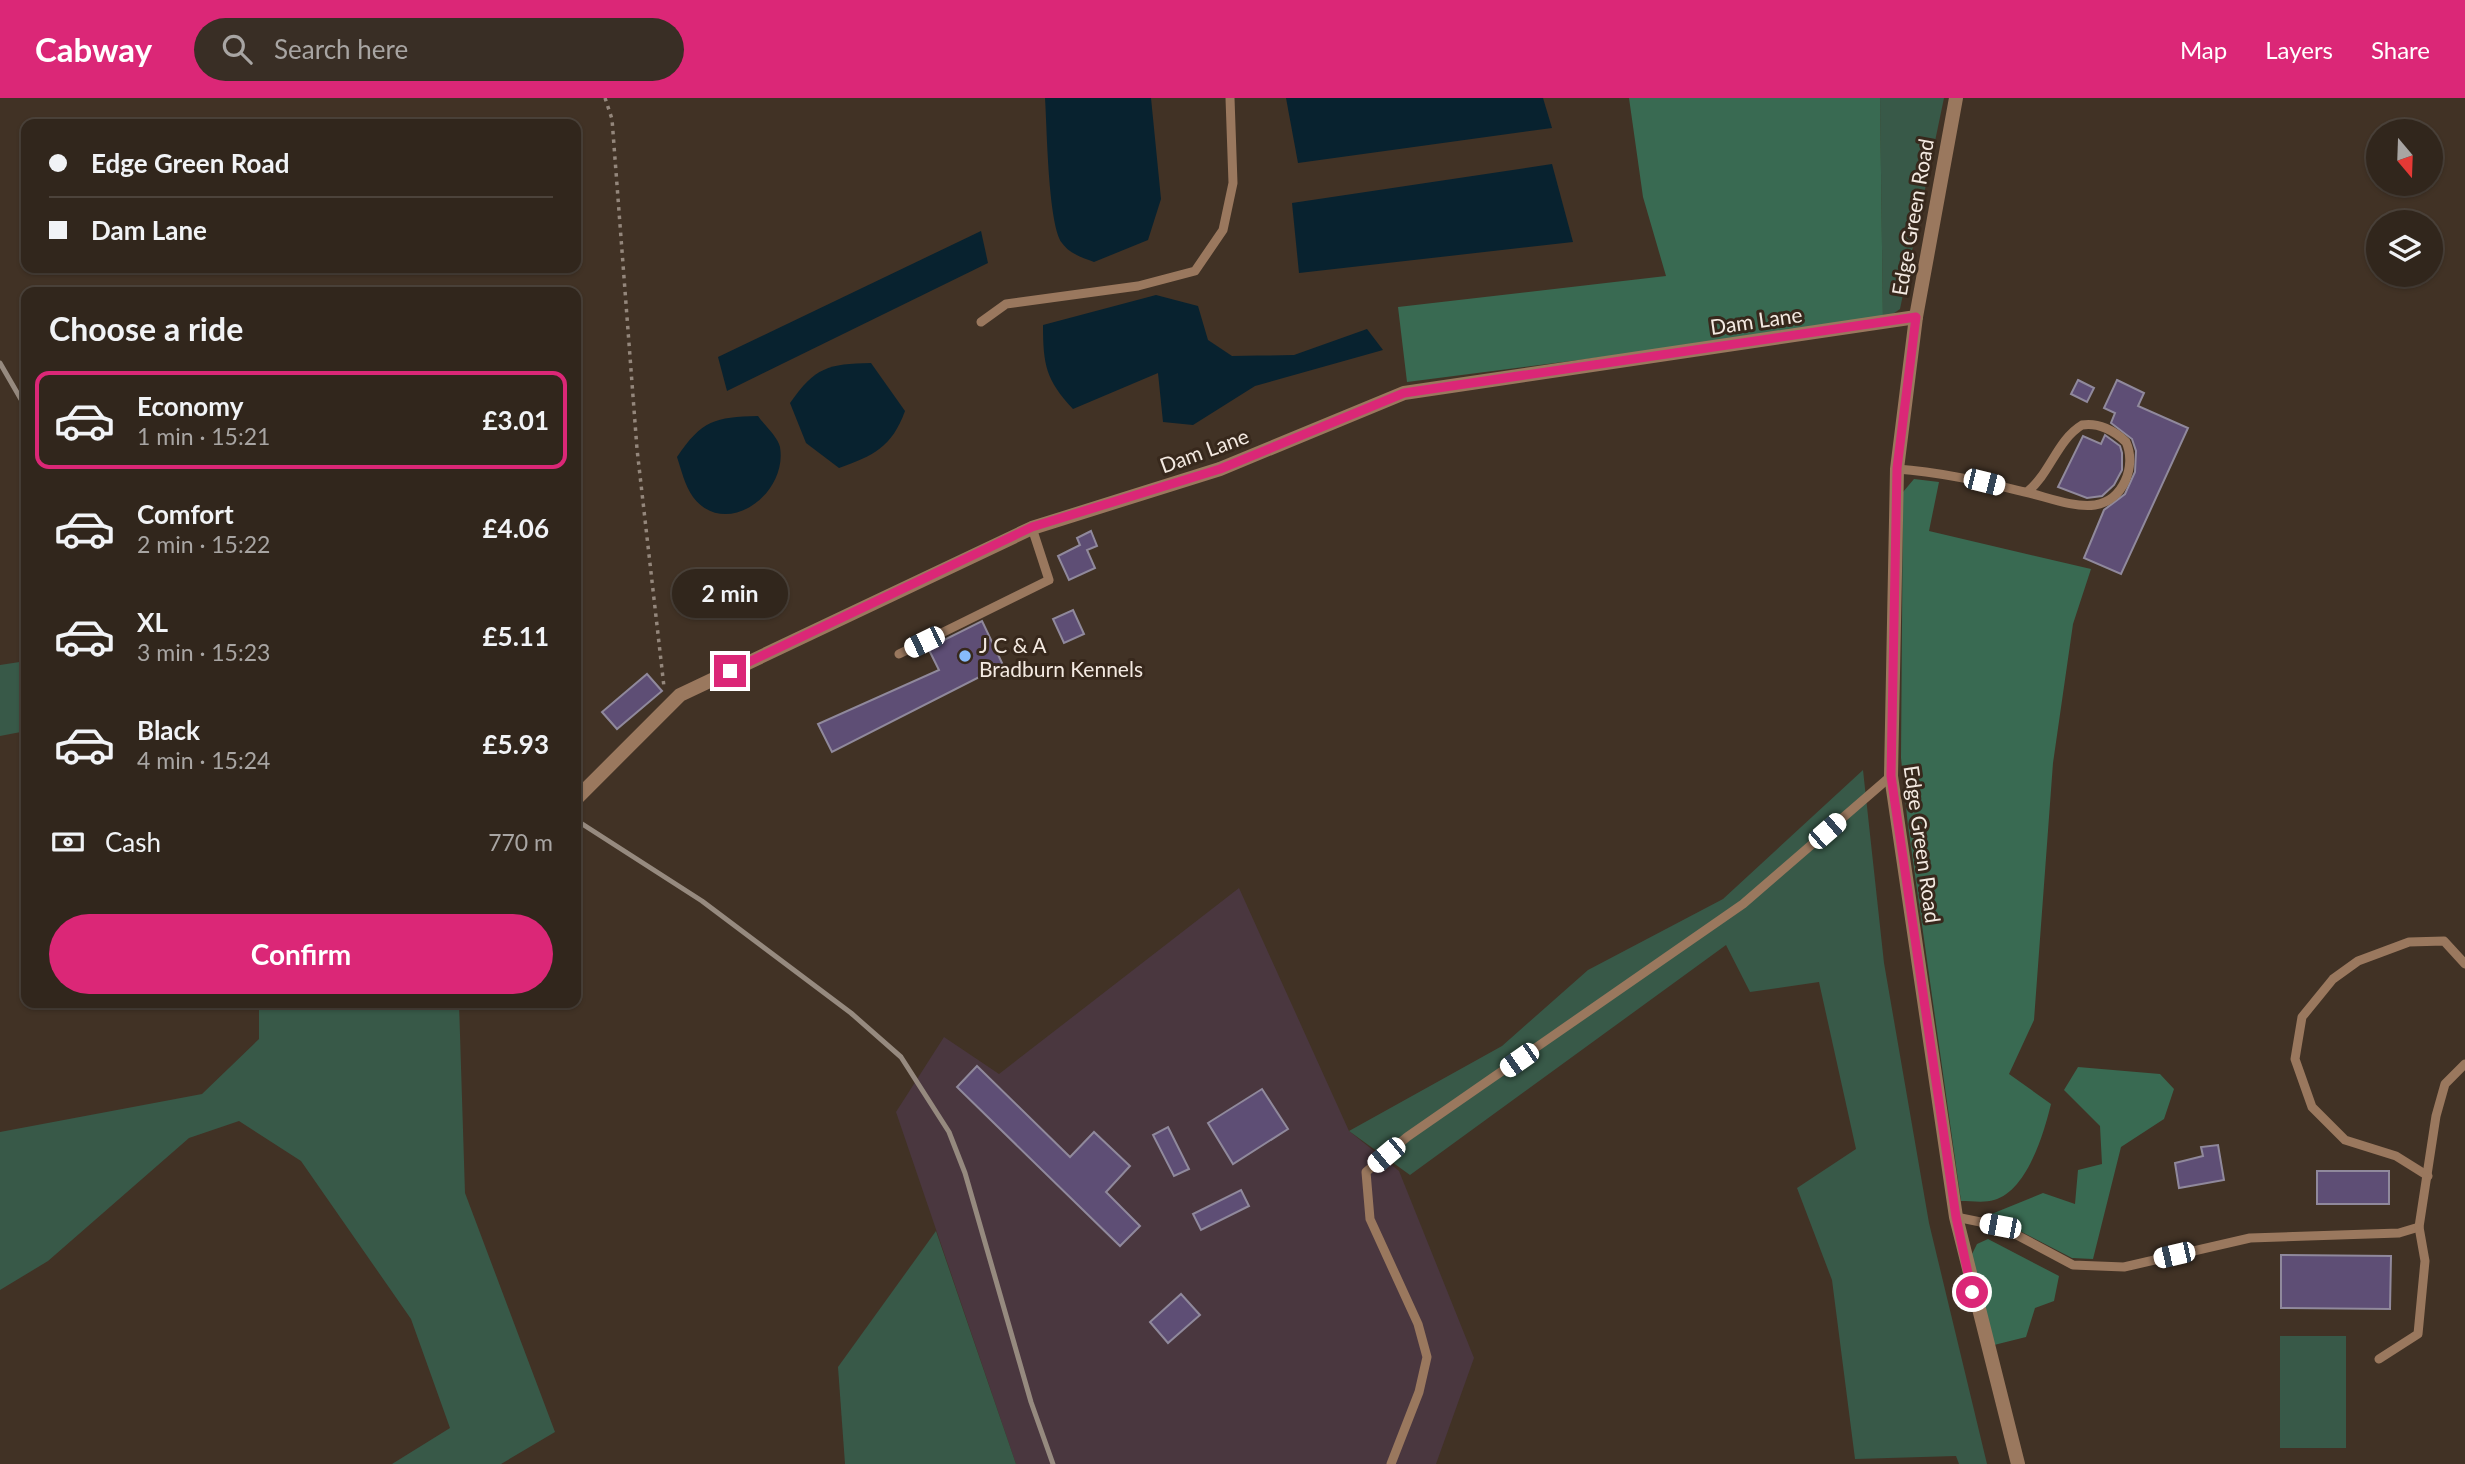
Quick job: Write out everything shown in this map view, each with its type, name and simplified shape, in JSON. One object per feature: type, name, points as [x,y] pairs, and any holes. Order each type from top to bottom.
[{"type":"street","name":"Edge Green Road","points":[[1955,98],[1916,317],[1897,468],[1891,776],[1956,1217],[2018,1464]]},
{"type":"street","name":"Dam Lane","points":[[581,794],[680,695],[1032,527],[1220,469],[1404,393],[1916,317]]},
{"type":"lane","points":[[981,322],[1006,304],[1138,286],[1195,271],[1223,230],[1233,183],[1230,98]]},
{"type":"lane","points":[[1897,468],[1944,472],[2080,505],[2108,501],[2124,483],[2129,470],[2130,451],[2126,442],[2108,429],[2096,425],[2082,425],[2065,440],[2041,481],[2027,492]]},
{"type":"lane","points":[[899,654],[1049,580],[1032,527]]},
{"type":"lane","points":[[1391,1464],[1419,1392],[1427,1357],[1418,1324],[1370,1219],[1366,1172],[1407,1137],[1743,904],[1891,776]]},
{"type":"lane","points":[[2428,1176],[2396,1156],[2345,1140],[2312,1107],[2295,1059],[2302,1017],[2333,979],[2350,967],[2409,942],[2444,941],[2465,964]]},
{"type":"lane","points":[[2379,1359],[2418,1334],[2425,1261],[2419,1227],[2436,1116],[2445,1084],[2465,1064]]},
{"type":"lane","points":[[1956,1217],[2000,1226],[2073,1265],[2123,1267],[2250,1238],[2399,1233],[2419,1227]]},
{"type":"path","points":[[605,98],[612,119],[637,449],[666,708]]},
{"type":"shaded area","points":[[1239,888],[1349,1131],[1399,1171],[1474,1358],[1436,1464],[1016,1464],[896,1112],[944,1037],[999,1074]]},
{"type":"green space","points":[[1629,98],[1880,98],[1883,321],[1407,382],[1398,307],[1666,276],[1643,197]]},
{"type":"green space","points":[[1880,98],[1944,98],[1900,309],[1883,321]]},
{"type":"green space","points":[[1914,479],[1939,482],[1929,531],[2091,569],[2073,624],[2053,763],[2034,1020],[2009,1074],[2051,1104],[2039,1145],[2025,1173],[2006,1194],[1986,1201],[1961,1201],[1908,826],[1901,758],[1903,492]]},
{"type":"green space","points":[[21,662],[21,732],[0,736],[0,665]]},
{"type":"green space","points":[[1863,770],[1884,963],[1929,1223],[1987,1464],[1959,1464],[1956,1456],[1855,1459],[1832,1280],[1797,1188],[1856,1149],[1819,982],[1750,992],[1726,945],[1410,1175],[1349,1131],[1502,1046],[1588,970],[1723,899]]},
{"type":"green space","points":[[259,1008],[459,1008],[465,1193],[555,1432],[501,1464],[392,1464],[450,1428],[411,1319],[301,1161],[239,1121],[189,1138],[48,1261],[0,1290],[0,1132],[202,1094],[259,1039]]},
{"type":"green space","points":[[2078,1067],[2160,1074],[2174,1089],[2164,1119],[2121,1147],[2093,1259],[2072,1258],[1989,1215],[2043,1193],[2075,1204],[2078,1170],[2102,1164],[2100,1126],[2064,1090]]},
{"type":"green space","points":[[936,1231],[1016,1464],[845,1464],[838,1367]]},
{"type":"green space","points":[[1988,1239],[2059,1276],[2054,1301],[2035,1308],[2026,1337],[1990,1346],[1970,1258],[1977,1244]]},
{"type":"green space","points":[[2280,1336],[2346,1336],[2346,1448],[2280,1448]]},
{"type":"water","points":[[1045,98],[1151,98],[1161,199],[1148,240],[1094,262],[1072,253],[1062,243],[1057,232],[1051,196]]},
{"type":"water","points":[[1286,98],[1543,98],[1552,128],[1298,163]]},
{"type":"water","points":[[1552,164],[1573,242],[1299,273],[1292,203]]},
{"type":"water","points":[[981,231],[988,263],[727,391],[718,357]]},
{"type":"water","points":[[1156,295],[1198,306],[1208,340],[1232,356],[1294,355],[1367,329],[1383,350],[1255,386],[1193,425],[1163,422],[1158,373],[1073,409],[1057,389],[1048,371],[1043,325]]},
{"type":"water","points":[[871,363],[905,411],[887,442],[862,459],[839,468],[806,443],[790,403],[807,382],[824,370]]},
{"type":"water","points":[[758,416],[780,447],[780,464],[774,481],[765,495],[752,506],[722,514],[707,509],[690,493],[677,457],[694,435],[711,423]]},
{"type":"building","points":[[2078,380],[2094,388],[2087,402],[2071,394]]},
{"type":"building","points":[[2117,380],[2144,393],[2138,406],[2188,428],[2121,574],[2084,558],[2104,510],[2125,494],[2135,472],[2136,451],[2132,439],[2111,423],[2115,413],[2104,408]]},
{"type":"building","points":[[2105,435],[2120,446],[2122,453],[2122,470],[2114,485],[2102,496],[2087,498],[2058,487],[2083,436],[2101,444]]},
{"type":"building","points":[[1091,531],[1097,546],[1087,550],[1095,568],[1069,580],[1058,556],[1080,545],[1077,538]]},
{"type":"building","points":[[1073,610],[1084,634],[1064,643],[1053,619]]},
{"type":"building","points":[[982,621],[1003,665],[832,752],[818,724],[939,670],[928,648]]},
{"type":"building","points":[[647,674],[662,691],[617,729],[602,712]]},
{"type":"building","points":[[977,1066],[1070,1157],[1094,1132],[1130,1166],[1106,1192],[1140,1226],[1120,1246],[957,1087]]},
{"type":"building","points":[[1262,1089],[1288,1129],[1233,1164],[1208,1123]]},
{"type":"building","points":[[1168,1127],[1189,1169],[1174,1176],[1153,1135]]},
{"type":"building","points":[[2218,1145],[2224,1180],[2179,1188],[2175,1163],[2203,1156],[2201,1147]]},
{"type":"building","points":[[2317,1171],[2389,1171],[2389,1204],[2317,1204]]},
{"type":"building","points":[[1241,1190],[1249,1206],[1201,1230],[1193,1214]]},
{"type":"building","points":[[2281,1255],[2391,1256],[2390,1309],[2281,1308]]},
{"type":"building","points":[[1181,1294],[1200,1315],[1168,1343],[1150,1322]]},
{"type":"railway","points":[[0,363],[21,399]]},
{"type":"railway","points":[[581,823],[702,901],[851,1013],[901,1057],[949,1132],[965,1173],[1031,1402],[1053,1464]]},
{"type":"place","name":"J C & A Bradburn Kennels","points":[[965,656]]},
{"type":"route","points":[[730,671],[1032,527],[1220,469],[1404,393],[1916,317],[1897,468],[1891,776],[1956,1217],[1972,1292]]}]
